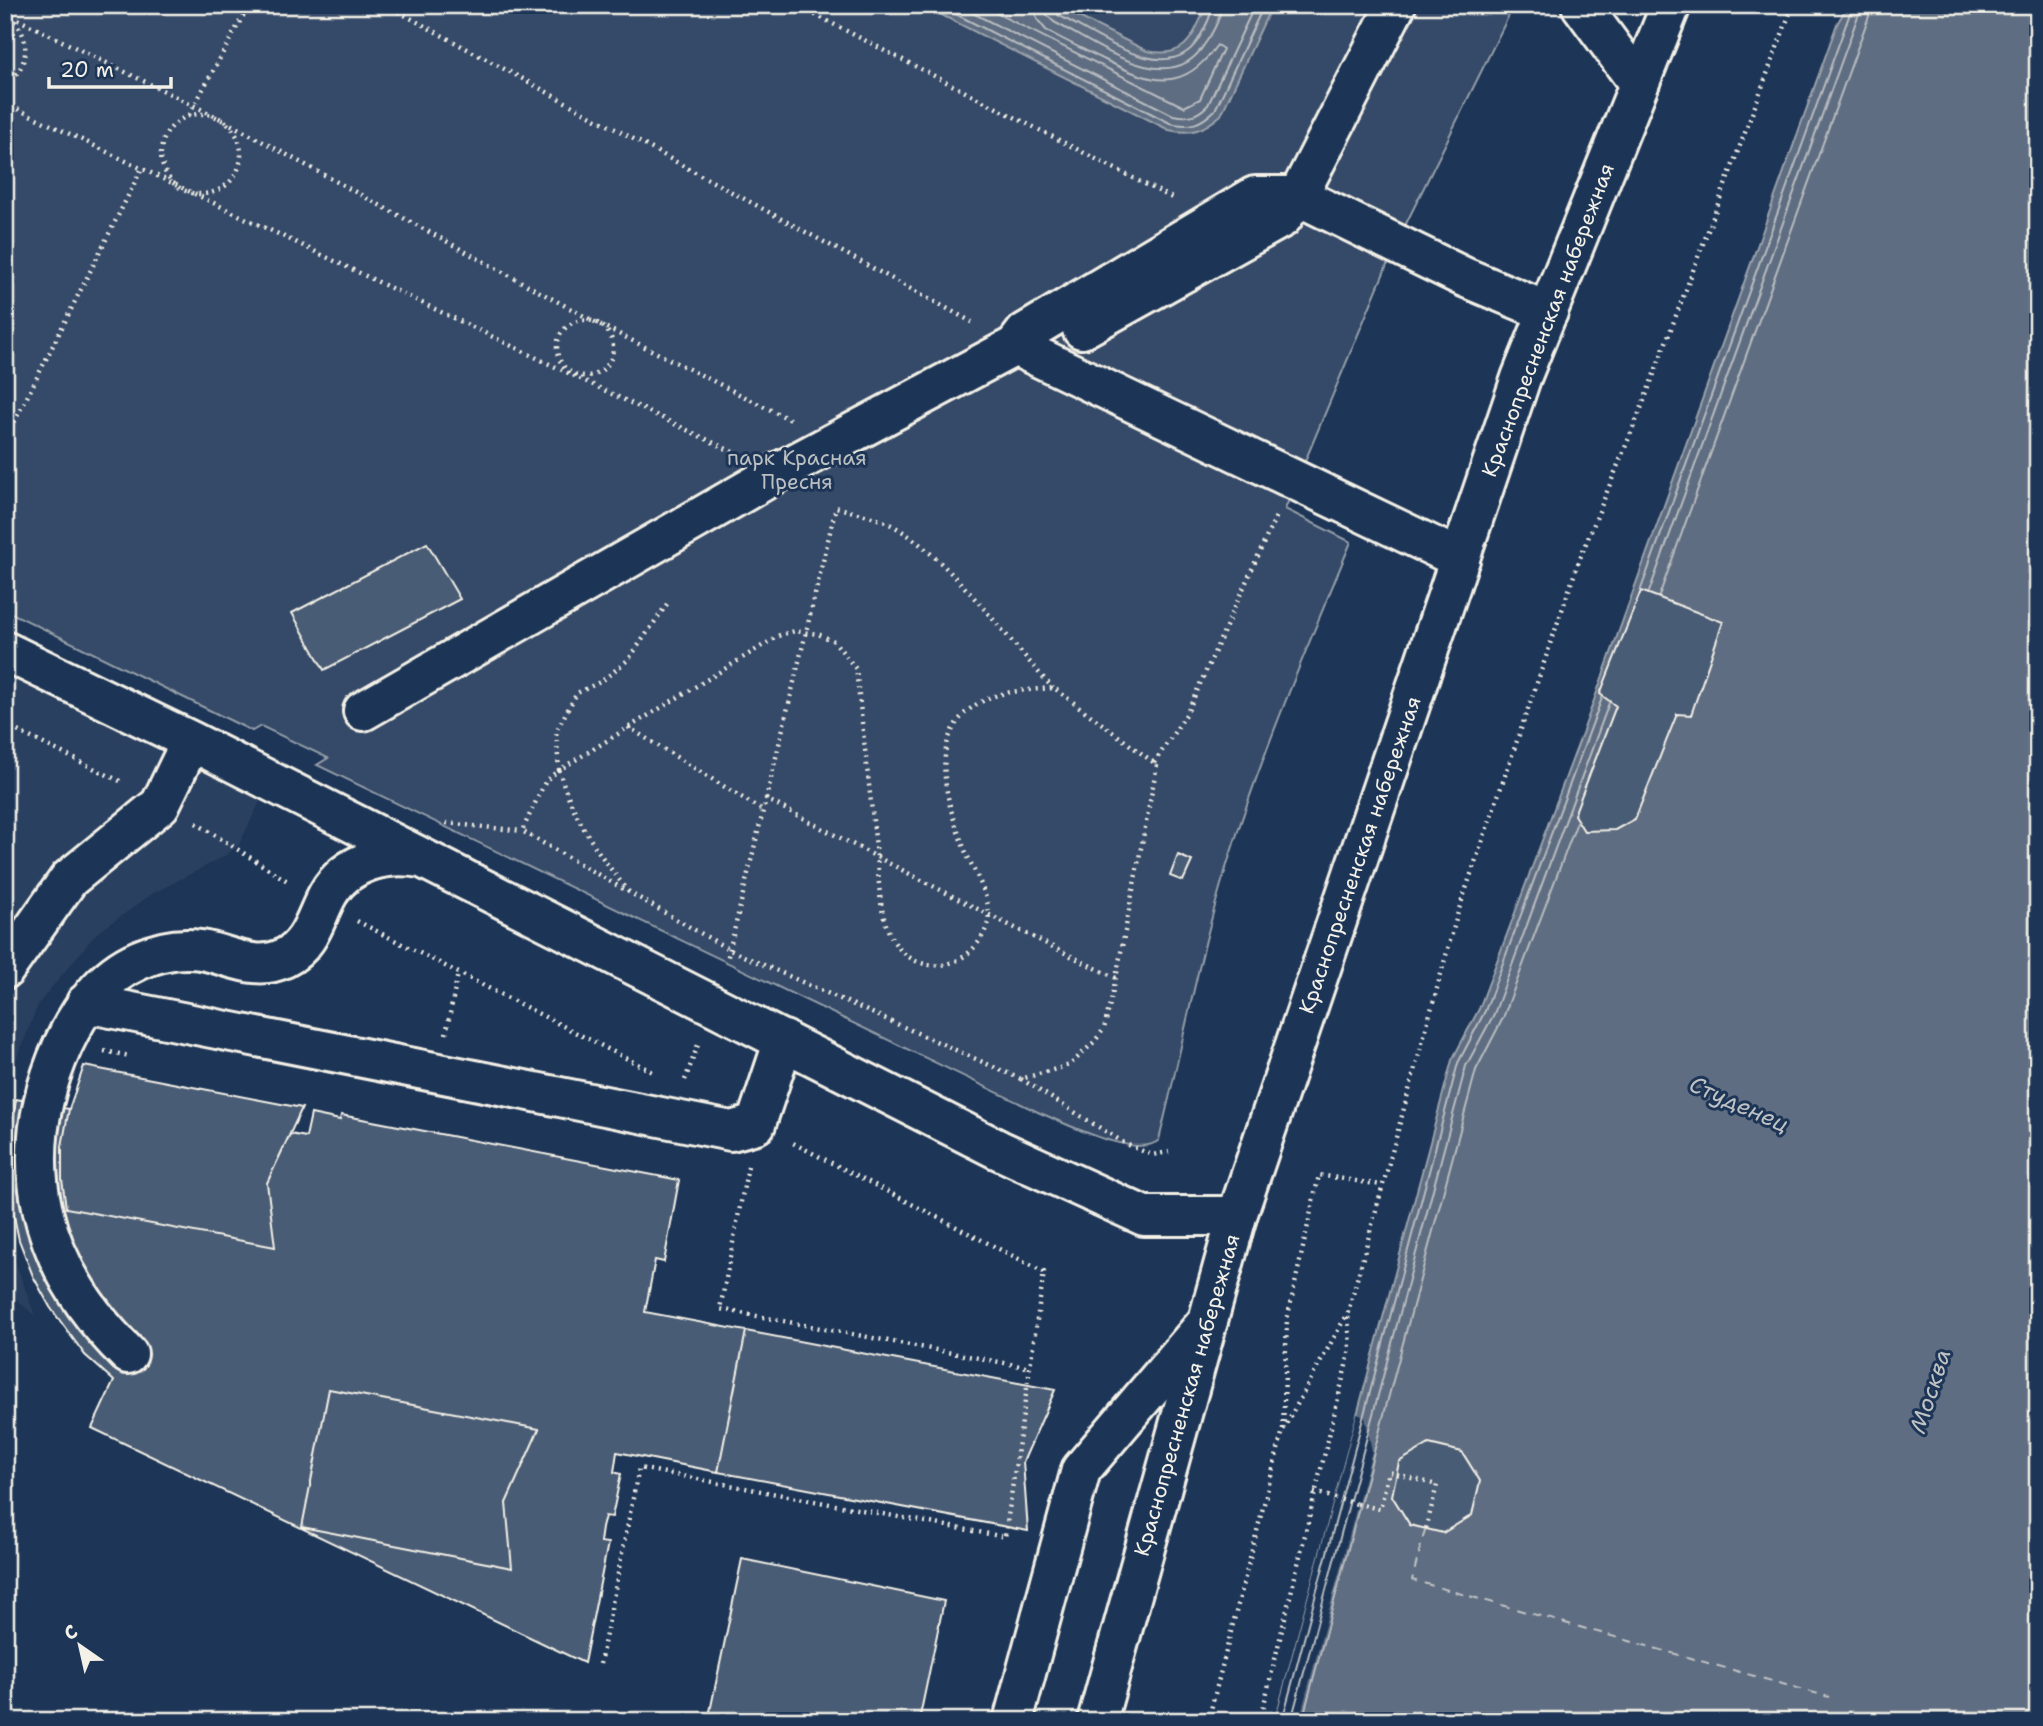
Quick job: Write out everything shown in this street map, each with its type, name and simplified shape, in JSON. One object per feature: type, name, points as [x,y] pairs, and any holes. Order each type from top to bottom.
[{"type":"main road","points":[[1016,346],[1045,349],[1282,218],[1298,196],[1396,5]]},
{"type":"main road","points":[[1581,5],[1639,85]]},
{"type":"main road","name":"Краснопресненская набережная","points":[[1097,1721],[1237,1216],[1521,378],[1671,5]]},
{"type":"main road","points":[[363,711],[777,473],[1016,346],[1025,333],[1255,196],[1298,196],[1464,277],[1548,312]]},
{"type":"main road","points":[[1016,346],[1460,559]]},
{"type":"main road","points":[[5,651],[427,859],[999,1150],[1144,1216],[1237,1216]]},
{"type":"main road","points":[[5,969],[69,879],[160,805],[191,741]]},
{"type":"main road","points":[[128,1354],[92,1316],[69,1281],[48,1234],[36,1177],[36,1149],[45,1094],[62,1049],[86,1003],[124,968],[168,951],[204,951],[260,964],[285,957],[304,942],[323,904],[342,878],[372,860],[398,856],[427,859]]},
{"type":"main road","points":[[86,1003],[731,1131],[756,1124],[784,1040]]},
{"type":"main road","points":[[1013,1721],[1081,1470],[1208,1321]]},
{"type":"path","points":[[188,116],[249,5]]},
{"type":"path","points":[[386,5],[1016,346]]},
{"type":"path","points":[[796,5],[1216,220]]},
{"type":"path","points":[[1283,1430],[1348,1312],[1458,912],[1580,558],[1642,406],[1793,5]]},
{"type":"path","points":[[5,13],[219,118],[597,323],[837,443]]},
{"type":"path","points":[[5,13],[18,23],[25,37],[26,53],[21,68],[5,83]]},
{"type":"path","points":[[5,103],[777,473]]},
{"type":"path","points":[[204,114],[219,118],[231,128],[239,141],[241,158],[237,173],[213,192],[197,194],[182,190],[170,180],[162,167],[160,151],[165,136],[175,124],[188,116],[204,114]]},
{"type":"path","points":[[6,439],[141,170]]},
{"type":"path","points":[[576,321],[597,323],[612,339],[614,350],[610,361],[594,375],[572,374],[558,357],[559,336],[576,321]]},
{"type":"path","points":[[1154,763],[1187,713],[1293,478]]},
{"type":"path","points":[[727,960],[836,507],[885,522],[921,546],[985,610],[1054,688],[1157,765],[1110,1010],[1104,1029],[1070,1065],[1021,1079]]},
{"type":"path","points":[[629,892],[590,843],[569,805],[559,770],[556,731],[577,693],[602,681],[629,659],[667,604]]},
{"type":"path","points":[[1054,688],[1014,692],[982,701],[960,717],[943,758],[947,797],[979,883],[988,916],[988,924],[975,947],[955,964],[937,967],[908,957],[888,932],[881,906],[856,669],[834,641],[805,632],[780,635],[762,645],[559,770],[546,780],[522,831],[730,950],[1021,1079],[1126,1144],[1152,1155],[1169,1152]]},
{"type":"path","points":[[628,727],[762,810]]},
{"type":"path","points":[[766,799],[988,916],[1116,978]]},
{"type":"path","points":[[323,904],[659,1075]]},
{"type":"path","points":[[683,1087],[703,1030]]},
{"type":"path","points":[[600,1664],[639,1468],[1005,1538],[1031,1368],[1044,1272],[756,1124],[720,1308],[1031,1368]]},
{"type":"path","points":[[1208,1721],[1283,1430],[1287,1320],[1319,1175],[1381,1185]]},
{"type":"path","points":[[1259,1721],[1350,1349],[1348,1312]]},
{"type":"path","points":[[1314,1492],[1380,1509],[1389,1472],[1437,1485],[1426,1529]]},
{"type":"shaded area","points":[[5,663],[264,793],[239,845],[223,857],[152,894],[96,934],[39,1003],[5,1087]]},
{"type":"shaded area","points":[[5,1233],[35,1316],[5,1289]]},
{"type":"green space","name":"парк Красная Пресня","points":[[5,5],[1514,5],[1395,246],[1285,509],[1351,542],[1275,727],[1223,877],[1159,1140],[1149,1145],[1118,1143],[1040,1113],[317,765],[328,758],[261,726],[252,731],[5,610]]},
{"type":"water","points":[[922,5],[1055,5],[1147,51],[1160,53],[1171,52],[1186,43],[1207,5],[1272,5],[1221,115],[1203,128],[1184,132],[1169,130]]},
{"type":"water","points":[[1848,5],[2038,5],[2038,1721],[1275,1721],[1452,1060],[1479,1009],[1583,731],[1837,24]]},
{"type":"pier","points":[[1357,1414],[1365,1417],[1372,1451],[1299,1721],[1275,1721]]},
{"type":"building","points":[[427,543],[460,599],[324,670],[292,613]]},
{"type":"building","points":[[1641,591],[1723,622],[1691,715],[1677,714],[1635,819],[1615,830],[1584,831],[1574,815],[1616,706],[1600,694]]},
{"type":"building","points":[[1178,855],[1192,861],[1183,881],[1170,876]]},
{"type":"building","points":[[84,1066],[302,1108],[267,1183],[275,1247],[66,1208],[62,1180],[62,1146],[69,1109]]},
{"type":"building","points":[[16,1099],[69,1109],[62,1146],[62,1180],[66,1208],[275,1247],[267,1183],[290,1134],[306,1137],[311,1114],[340,1120],[341,1115],[679,1180],[664,1262],[655,1260],[645,1312],[746,1331],[718,1472],[617,1452],[614,1472],[621,1474],[612,1517],[605,1516],[602,1528],[600,1542],[608,1543],[584,1663],[92,1428],[114,1381],[85,1355],[50,1307],[33,1276],[19,1240],[10,1198],[9,1152]],"holes":[[[329,1389],[539,1429],[506,1503],[512,1568],[302,1527]]]},
{"type":"building","points":[[746,1331],[1055,1390],[1023,1462],[1028,1531],[718,1472]]},
{"type":"building","points":[[329,1389],[539,1429],[506,1503],[512,1568],[302,1527]]},
{"type":"building","points":[[1429,1444],[1462,1452],[1480,1481],[1472,1515],[1443,1533],[1410,1525],[1392,1496],[1399,1462]]},
{"type":"building","points":[[742,1559],[944,1601],[919,1721],[708,1721]]},
{"type":"ferry route","points":[[1425,1530],[1412,1580],[1829,1697]]},
{"type":"water label","name":"Студенец","points":[[1739,1104]]},
{"type":"water label","name":"Москва","points":[[1930,1391]]}]
